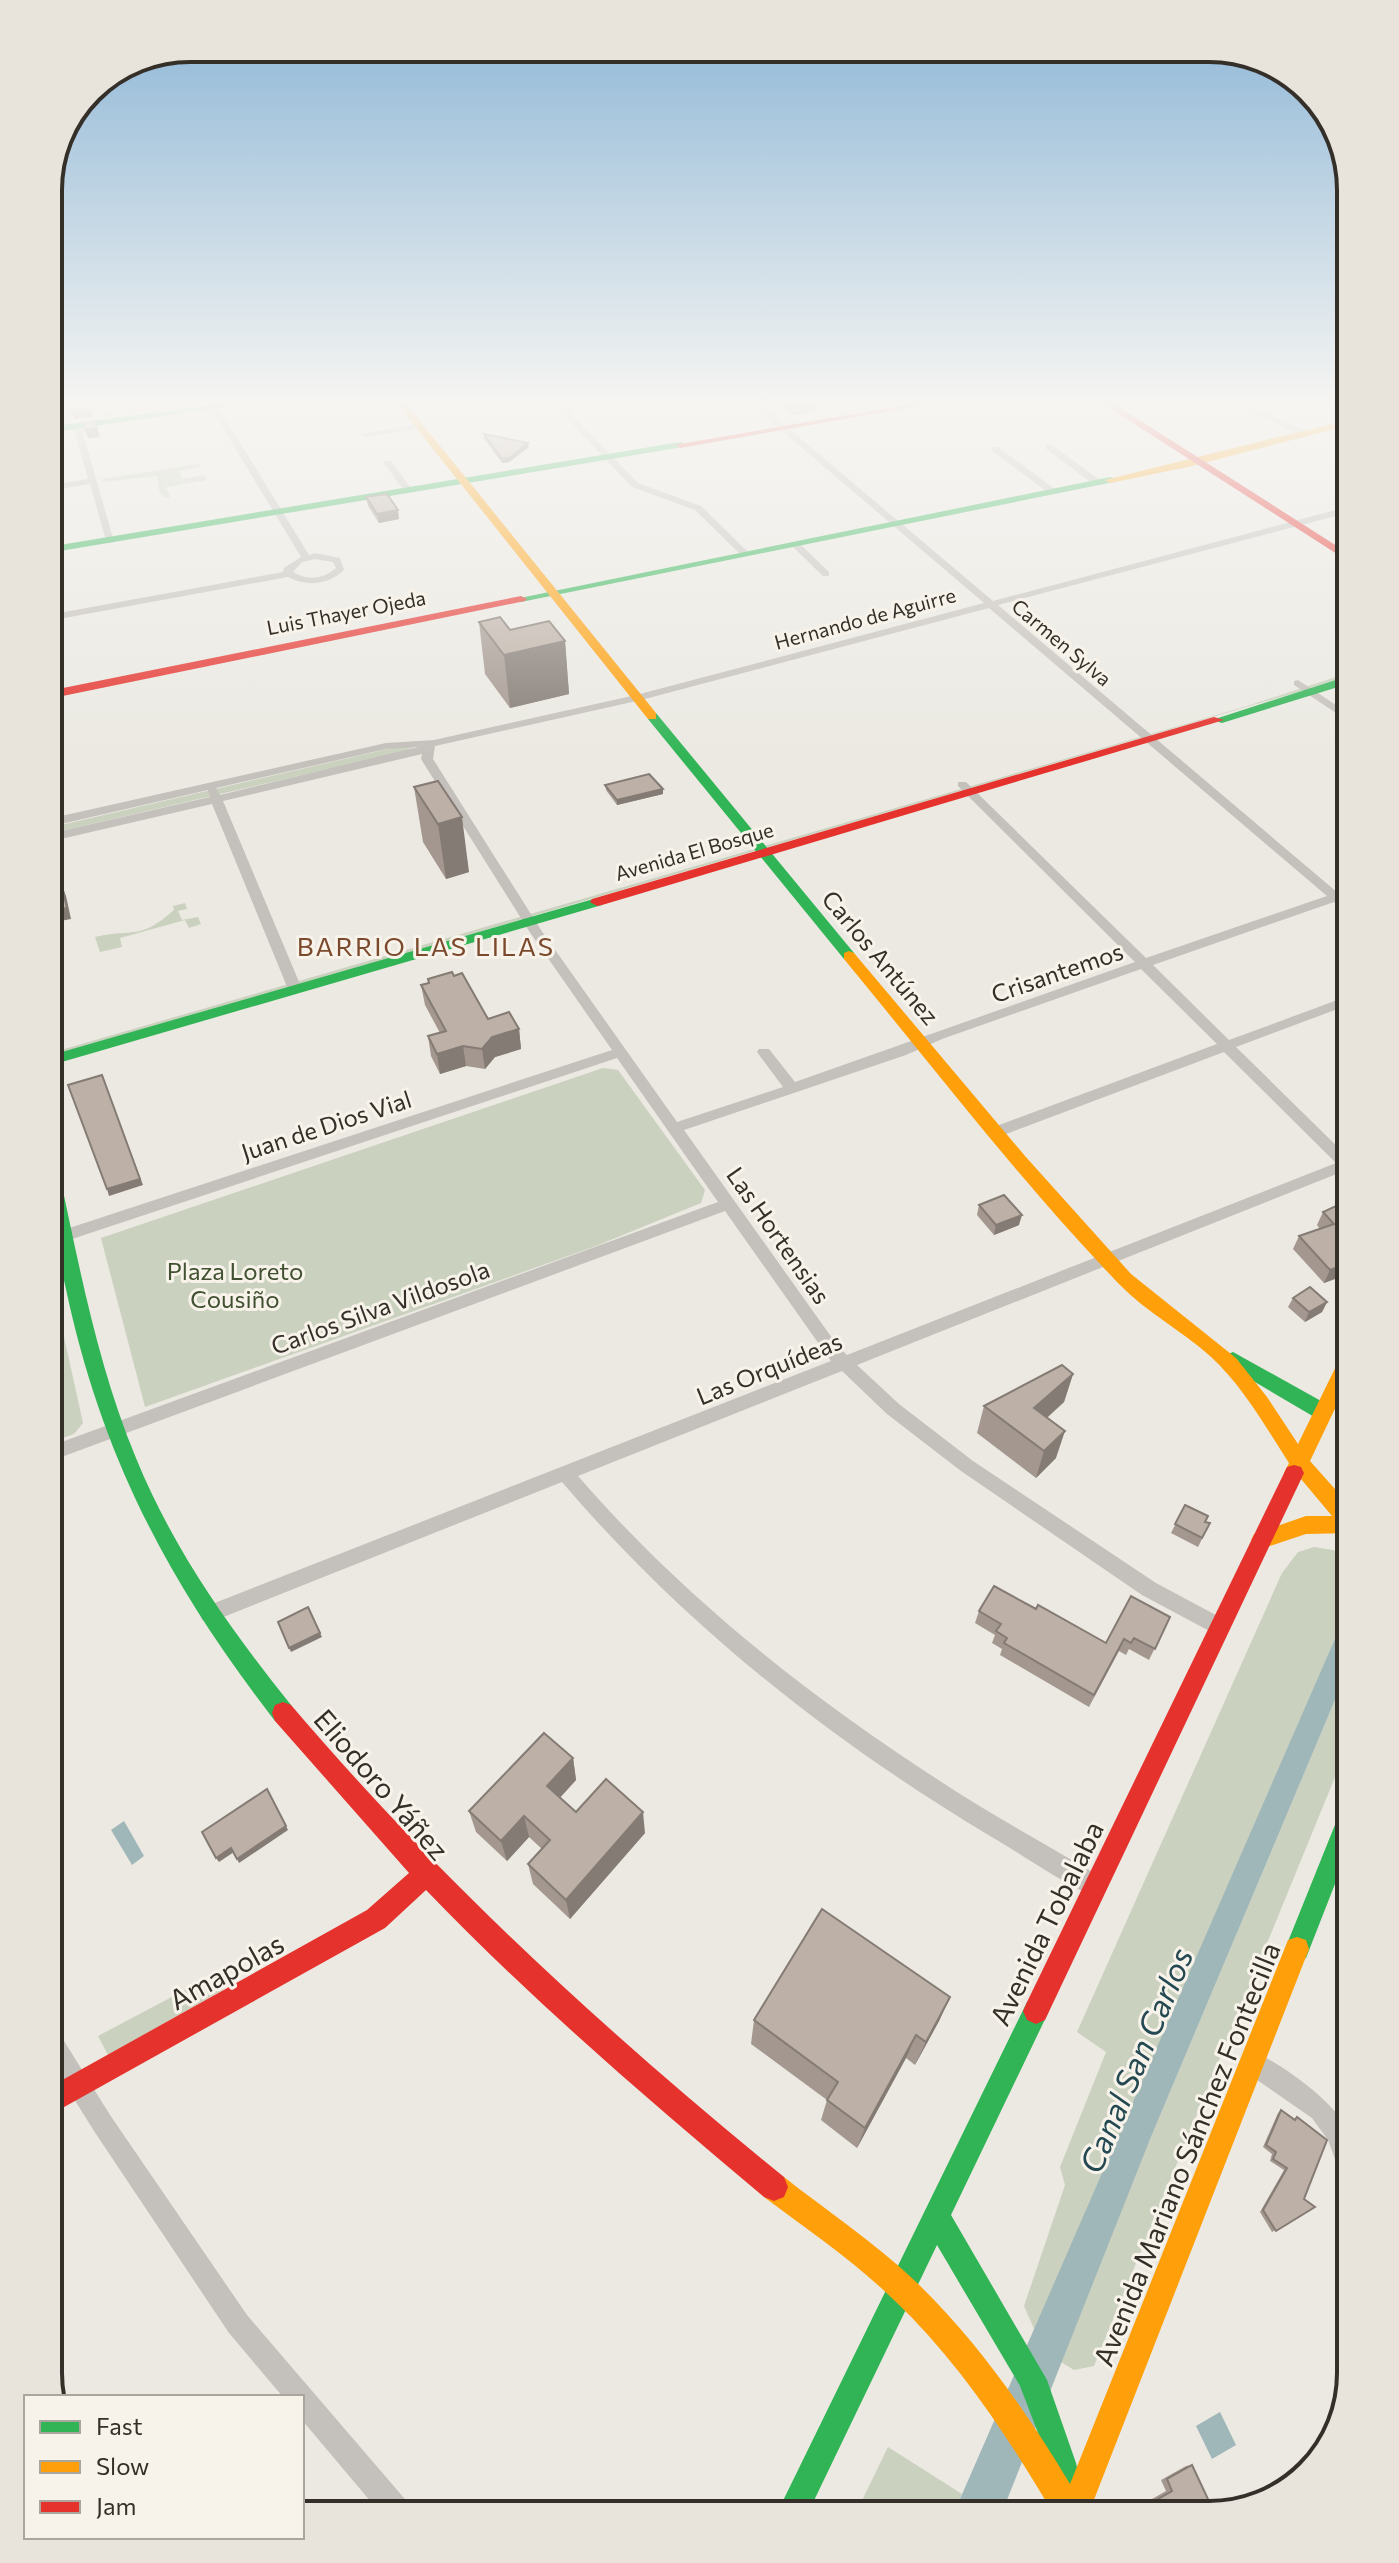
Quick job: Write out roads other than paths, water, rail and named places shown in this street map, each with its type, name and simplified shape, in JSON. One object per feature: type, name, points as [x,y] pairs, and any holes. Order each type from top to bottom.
[{"type":"street","points":[[105,520],[111,540]]},
{"type":"street","points":[[62,548],[233,520]]},
{"type":"street","points":[[283,520],[306,557]]},
{"type":"street","name":"Carlos Antúnez","points":[[494,520],[759,848],[996,1132],[1107,1260],[1149,1302],[1218,1351],[1258,1400],[1299,1466],[1323,1498],[1337,1510]]},
{"type":"street","points":[[710,520],[745,554]]},
{"type":"street","name":"Carmen Sylva","points":[[890,520],[1335,897]]},
{"type":"street","name":"Luis Thayer Ojeda","points":[[62,692],[917,520]]},
{"type":"street","points":[[1289,520],[1337,551]]},
{"type":"street","name":"Hernando de Aguirre","points":[[62,835],[637,698],[1308,520]]},
{"type":"street","points":[[795,544],[826,574]]},
{"type":"street","points":[[62,615],[289,574],[299,579],[317,580],[333,576],[341,568],[337,560],[331,558],[306,557],[293,563],[289,574]]},
{"type":"street","name":"Avenida El Bosque","points":[[1304,688],[1337,673]]},
{"type":"street","name":"Avenida El Bosque","points":[[62,1057],[293,983],[1304,688],[1337,682]]},
{"type":"street","points":[[1304,688],[1337,710]]},
{"type":"street","name":"Hernando de Aguirre","points":[[62,820],[394,745],[431,746]]},
{"type":"street","name":"Las Hortensias","points":[[431,746],[427,759],[525,916],[831,1350],[893,1409],[967,1466],[1149,1589],[1220,1627]]},
{"type":"street","points":[[210,785],[293,983]]},
{"type":"street","points":[[967,788],[1337,1154]]},
{"type":"street","name":"Crisantemos","points":[[674,1128],[1335,897]]},
{"type":"street","name":"Avenida El Bosque","points":[[62,1042],[293,983]]},
{"type":"street","points":[[996,1132],[1337,1004]]},
{"type":"street","name":"Juan de Dios Vial","points":[[62,1236],[619,1052]]},
{"type":"street","points":[[764,1052],[792,1089]]},
{"type":"street","name":"Las Orquídeas","points":[[209,1614],[1337,1171]]},
{"type":"street","name":"Carlos Silva Vildosola","points":[[62,1450],[728,1204]]},
{"type":"street","name":"Eliodoro Yáñez","points":[[62,1255],[115,1430],[161,1535],[209,1614],[283,1714],[424,1876],[589,2033],[743,2162],[903,2289],[948,2337],[1001,2403],[1064,2501]]},
{"type":"street","points":[[1218,1351],[1323,1412]]},
{"type":"street","name":"Avenida Tobalaba","points":[[798,2501],[903,2289],[1337,1384]]},
{"type":"street","points":[[566,1475],[688,1606],[780,1683],[937,1791],[1095,1886]]},
{"type":"street","points":[[1261,1540],[1306,1525],[1337,1523]]},
{"type":"street","name":"Avenida Mariano Sánchez Fontecilla","points":[[1078,2501],[1337,1848]]},
{"type":"street","name":"Amapolas","points":[[62,2095],[376,1919],[424,1876]]},
{"type":"street","points":[[62,2058],[238,2324],[298,2395]]},
{"type":"street","points":[[1252,2063],[1320,2110],[1337,2133]]},
{"type":"street","points":[[937,2216],[967,2279],[1007,2336],[1037,2393],[1058,2455],[1069,2501]]},
{"type":"street","points":[[304,2402],[388,2501]]},
{"type":"water","points":[[1337,1634],[1337,1695],[1151,2137],[1007,2501],[959,2501]]},
{"type":"water","points":[[124,1821],[144,1856],[132,1865],[111,1830]]},
{"type":"water","points":[[1220,2412],[1236,2445],[1212,2459],[1196,2426]]},
{"type":"district","name":"BARRIO LAS LILAS","points":[[426,945]]},
{"type":"park label","name":"Plaza Loreto Cousiño","points":[[235,1284]]},
{"type":"water label","name":"Canal San Carlos","points":[[1135,2060]]}]
